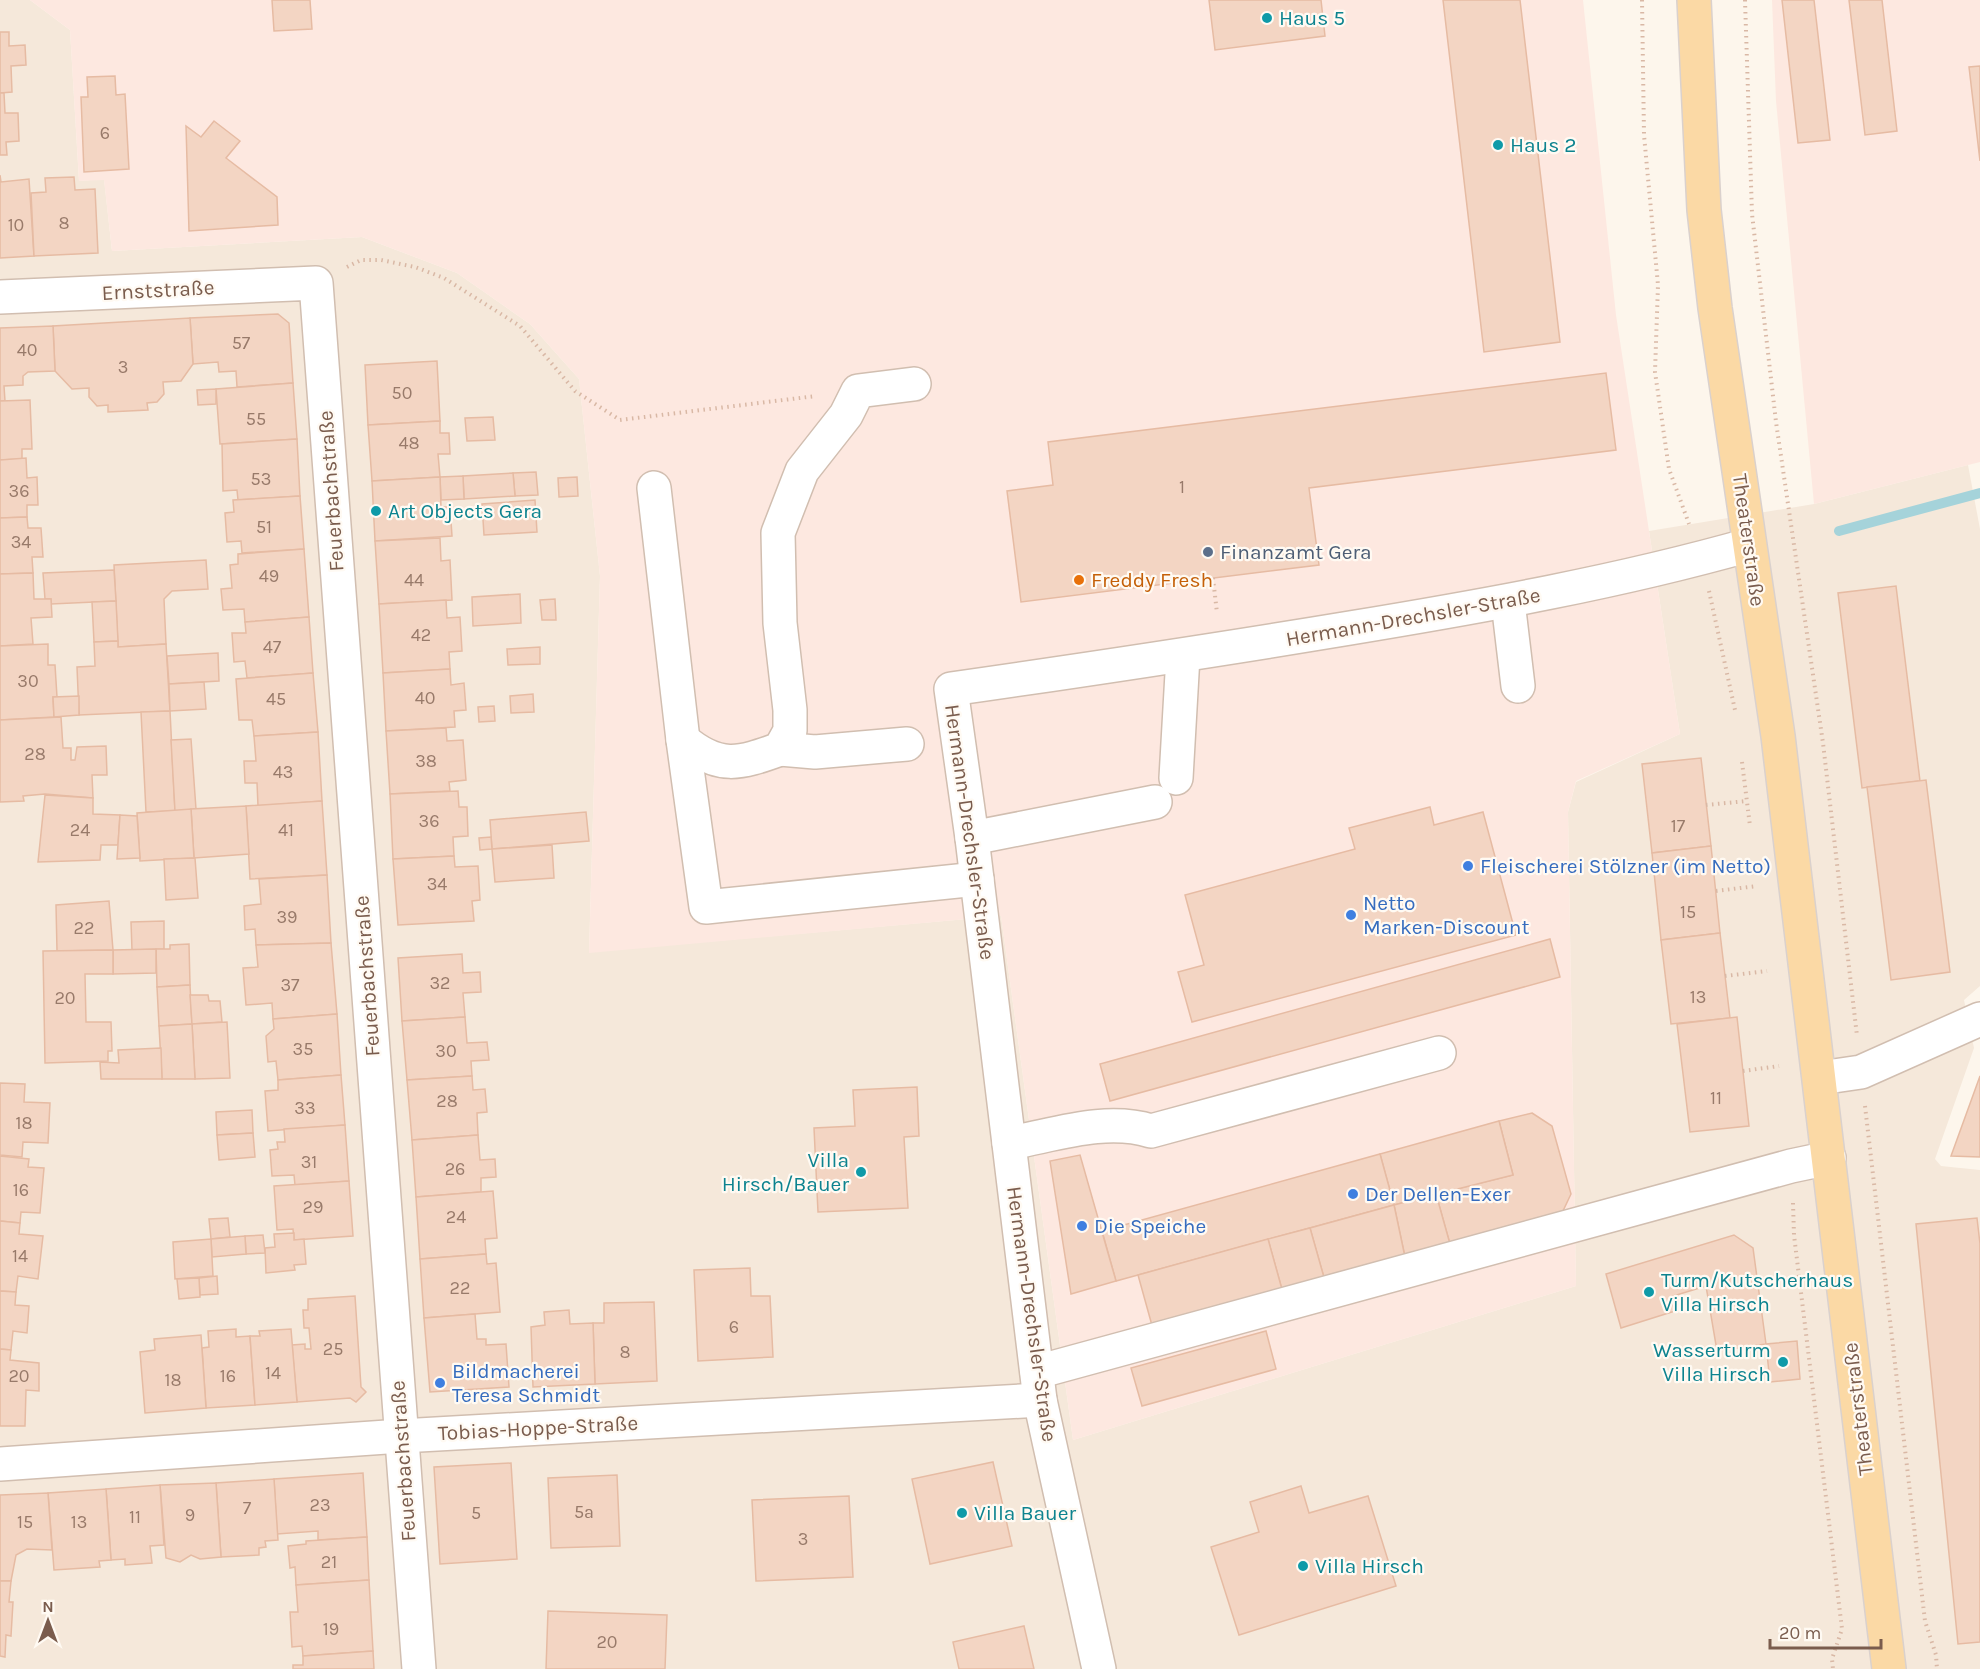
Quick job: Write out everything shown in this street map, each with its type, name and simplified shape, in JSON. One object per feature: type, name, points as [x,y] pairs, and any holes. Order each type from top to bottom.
[{"type":"main road","name":"Theaterstraße","points":[[1694,0],[1704,210],[1715,308],[1778,736],[1888,1669]]},
{"type":"street","name":"Ernststraße","points":[[0,297],[316,283]]},
{"type":"street","name":"Feuerbachstraße","points":[[316,283],[419,1669]]},
{"type":"street","points":[[780,749],[790,731],[790,710],[780,623],[778,533],[802,471],[846,415],[858,391],[914,384]]},
{"type":"street","points":[[654,488],[683,740],[706,907],[977,879]]},
{"type":"street","name":"Hermann-Drechsler-Straße","points":[[1099,1669],[1039,1386],[972,838],[951,689],[1183,656],[1508,602],[1701,559],[1749,545]]},
{"type":"street","points":[[1508,602],[1518,686]]},
{"type":"street","points":[[1176,778],[1183,656]]},
{"type":"street","points":[[683,740],[701,755],[729,762],[752,759],[780,749],[815,753],[907,744]]},
{"type":"street","points":[[972,838],[1155,802]]},
{"type":"street","points":[[1820,1078],[1861,1072],[1980,1019]]},
{"type":"street","points":[[1009,1143],[1108,1125],[1131,1125],[1151,1131],[1439,1053]]},
{"type":"street","name":"Tobias-Hoppe-Straße","points":[[0,1464],[401,1436],[1039,1386],[1791,1166],[1828,1158]]},
{"type":"path","points":[[1642,0],[1644,135],[1658,285],[1655,372],[1669,469],[1701,559],[1738,722]]},
{"type":"path","points":[[1745,0],[1754,225],[1776,422],[1823,743],[1925,1621],[1938,1669]]},
{"type":"path","points":[[316,283],[361,260],[381,260],[404,264],[444,278],[520,326],[575,391],[620,420],[858,391]]},
{"type":"path","points":[[1741,756],[1751,833]]},
{"type":"path","points":[[1706,805],[1746,801]]},
{"type":"path","points":[[1756,875],[1759,897]]},
{"type":"path","points":[[1716,891],[1757,886]]},
{"type":"path","points":[[1766,960],[1769,983]]},
{"type":"path","points":[[1725,976],[1767,971]]},
{"type":"path","points":[[1778,1054],[1781,1077]]},
{"type":"path","points":[[1743,1071],[1779,1066]]},
{"type":"path","points":[[1791,1166],[1794,1235],[1842,1629],[1833,1659],[1833,1669]]},
{"type":"shaded area","points":[[0,0],[30,0],[70,30],[79,181],[104,179],[112,251],[362,237],[457,273],[530,324],[579,379],[600,576],[589,952],[1001,916],[1073,1440],[1576,1286],[1568,812],[1576,782],[1680,734],[1649,531],[1814,504],[1968,465],[1980,529],[1980,986],[1964,1000],[1974,1048],[1935,1159],[1941,1166],[1980,1170],[1980,1669],[0,1669]]},
{"type":"shaded area","points":[[30,0],[1583,0],[1616,315],[1680,734],[1576,781],[1568,812],[1576,1286],[1073,1440],[1001,916],[589,953],[600,576],[579,379],[530,324],[457,273],[362,237],[112,251],[104,180],[79,181],[70,30]]},
{"type":"shaded area","points":[[1772,0],[1980,0],[1980,462],[1814,504],[1776,101]]},
{"type":"building","points":[[272,0],[310,0],[312,29],[274,31]]},
{"type":"building","name":"Haus 5","points":[[1209,0],[1321,0],[1325,36],[1215,50]]},
{"type":"building","name":"Haus 2","points":[[1443,0],[1520,0],[1560,342],[1484,352]]},
{"type":"building","points":[[1782,0],[1814,0],[1830,140],[1798,143]]},
{"type":"building","points":[[1849,0],[1882,0],[1897,131],[1865,135]]},
{"type":"building","points":[[0,32],[9,32],[9,46],[25,45],[26,65],[11,66],[12,92],[0,93]]},
{"type":"building","points":[[1980,66],[1980,161],[1969,67]]},
{"type":"building","points":[[115,76],[116,95],[125,94],[129,169],[84,172],[81,97],[88,97],[87,77]]},
{"type":"building","points":[[0,93],[4,93],[5,113],[18,113],[19,141],[6,142],[7,155],[0,155]]},
{"type":"building","points":[[214,121],[240,141],[226,158],[277,197],[278,225],[189,231],[186,126],[201,137]]},
{"type":"building","points":[[0,175],[1,182],[29,179],[34,256],[0,258]]},
{"type":"building","points":[[74,177],[75,190],[95,189],[98,253],[34,256],[31,193],[46,192],[45,178]]},
{"type":"building","points":[[278,314],[289,323],[293,383],[237,387],[236,371],[219,372],[218,362],[193,364],[190,318]]},
{"type":"building","points":[[190,318],[193,364],[181,381],[163,382],[164,394],[157,402],[147,403],[148,410],[108,412],[108,405],[97,406],[89,397],[89,388],[72,389],[55,371],[53,326]]},
{"type":"building","points":[[53,326],[55,371],[28,372],[23,376],[23,385],[4,386],[5,401],[0,401],[0,328]]},
{"type":"building","points":[[437,361],[440,421],[368,425],[365,365]]},
{"type":"building","points":[[1606,373],[1616,450],[1309,488],[1319,565],[1021,602],[1007,491],[1053,485],[1048,442]]},
{"type":"building","points":[[293,383],[297,439],[220,444],[216,389]]},
{"type":"building","points":[[216,389],[216,404],[198,405],[197,390]]},
{"type":"building","points":[[30,400],[32,449],[22,449],[22,459],[0,460],[0,401]]},
{"type":"building","points":[[493,417],[495,440],[467,441],[465,418]]},
{"type":"building","points":[[440,421],[440,433],[449,433],[450,454],[438,454],[440,477],[372,481],[368,425]]},
{"type":"building","points":[[297,439],[300,496],[238,500],[237,490],[223,491],[222,444]]},
{"type":"building","points":[[26,458],[27,478],[37,477],[38,505],[27,505],[27,517],[0,518],[0,460]]},
{"type":"building","points":[[536,472],[538,495],[515,496],[513,473]]},
{"type":"building","points":[[513,473],[515,496],[464,499],[463,476]]},
{"type":"building","points":[[463,476],[464,499],[441,500],[440,477]]},
{"type":"building","points":[[440,477],[441,507],[450,507],[452,536],[375,541],[372,481]]},
{"type":"building","points":[[577,477],[578,496],[559,497],[558,478]]},
{"type":"building","points":[[300,496],[304,549],[242,553],[241,541],[227,542],[225,513],[234,512],[233,500]]},
{"type":"building","points":[[535,500],[537,532],[484,535],[482,504]]},
{"type":"building","points":[[27,517],[28,528],[41,528],[43,557],[32,557],[33,573],[0,574],[0,518]]},
{"type":"building","points":[[440,538],[441,561],[450,560],[452,600],[379,604],[375,541]]},
{"type":"building","points":[[304,549],[309,617],[245,622],[244,609],[223,610],[221,589],[232,588],[230,565],[238,564],[238,554]]},
{"type":"building","points":[[206,560],[208,589],[172,591],[164,599],[166,644],[118,647],[114,565]]},
{"type":"building","points":[[114,570],[116,601],[51,604],[51,599],[45,599],[43,573]]},
{"type":"building","points":[[33,573],[34,599],[51,599],[52,617],[31,618],[33,644],[0,646],[0,574]]},
{"type":"building","points":[[1896,586],[1920,781],[1862,788],[1838,593]]},
{"type":"building","points":[[520,594],[521,623],[473,626],[472,597]]},
{"type":"building","points":[[555,599],[556,620],[542,620],[540,600]]},
{"type":"building","points":[[446,600],[447,618],[460,617],[462,651],[449,652],[450,669],[383,673],[379,604]]},
{"type":"building","points":[[116,601],[118,641],[94,642],[92,602]]},
{"type":"building","points":[[309,617],[313,673],[247,678],[245,661],[234,662],[232,633],[246,633],[245,622]]},
{"type":"building","points":[[118,641],[118,647],[166,644],[170,711],[79,715],[77,667],[95,666],[94,642]]},
{"type":"building","points":[[48,644],[48,665],[55,665],[57,697],[53,697],[54,717],[0,720],[0,646]]},
{"type":"building","points":[[540,647],[540,664],[508,665],[507,649]]},
{"type":"building","points":[[218,653],[219,681],[169,684],[167,656]]},
{"type":"building","points":[[450,669],[451,685],[464,683],[466,710],[454,711],[455,727],[386,731],[383,673]]},
{"type":"building","points":[[313,673],[318,732],[254,736],[252,720],[239,720],[236,679]]},
{"type":"building","points":[[204,682],[206,709],[170,711],[169,684]]},
{"type":"building","points":[[533,694],[534,712],[511,713],[510,696]]},
{"type":"building","points":[[79,696],[79,715],[54,717],[53,697]]},
{"type":"building","points":[[494,706],[495,721],[479,722],[478,707]]},
{"type":"building","points":[[170,711],[175,811],[146,812],[141,712]]},
{"type":"building","points":[[61,717],[63,748],[71,748],[71,760],[75,760],[77,747],[106,746],[107,775],[92,775],[93,798],[45,794],[23,796],[24,801],[0,802],[0,720]]},
{"type":"building","points":[[446,728],[447,741],[463,740],[466,780],[449,782],[450,791],[390,794],[386,731]]},
{"type":"building","points":[[318,732],[322,801],[258,806],[257,783],[245,783],[244,761],[256,761],[254,736]]},
{"type":"building","points":[[191,739],[196,809],[175,811],[171,740]]},
{"type":"building","points":[[1701,758],[1711,846],[1652,853],[1642,764]]},
{"type":"building","points":[[1926,780],[1950,972],[1891,980],[1867,787]]},
{"type":"building","points":[[458,791],[459,807],[467,807],[468,836],[453,837],[454,856],[393,859],[390,794]]},
{"type":"building","points":[[45,795],[93,798],[93,814],[120,815],[118,845],[101,845],[100,860],[38,862]]},
{"type":"building","points":[[322,801],[327,875],[250,879],[246,806]]},
{"type":"building","points":[[246,806],[249,854],[194,858],[191,809]]},
{"type":"building","name":"Netto Marken-Discount","points":[[1430,807],[1434,825],[1483,812],[1516,935],[1192,1022],[1178,972],[1204,965],[1185,895],[1355,849],[1349,828]]},
{"type":"building","points":[[191,809],[194,858],[140,861],[137,813]]},
{"type":"building","points":[[586,812],[589,841],[492,849],[490,820]]},
{"type":"building","points":[[120,815],[137,816],[140,858],[117,859]]},
{"type":"building","points":[[491,837],[492,849],[480,850],[479,838]]},
{"type":"building","points":[[552,845],[554,878],[495,882],[492,849]]},
{"type":"building","points":[[1711,846],[1720,933],[1661,940],[1652,853]]},
{"type":"building","points":[[454,856],[455,867],[478,866],[480,900],[472,901],[474,921],[398,925],[393,859]]},
{"type":"building","points":[[195,858],[198,898],[166,900],[164,859]]},
{"type":"building","points":[[327,875],[331,943],[256,945],[255,929],[245,930],[244,906],[261,904],[259,879]]},
{"type":"building","points":[[109,901],[113,950],[57,951],[56,905]]},
{"type":"building","points":[[164,921],[164,949],[132,950],[131,922]]},
{"type":"building","points":[[1720,933],[1730,1018],[1671,1024],[1661,940]]},
{"type":"building","points":[[1550,939],[1560,977],[1110,1101],[1100,1064]]},
{"type":"building","points":[[331,943],[337,1014],[273,1019],[272,1003],[246,1005],[243,968],[258,967],[256,945]]},
{"type":"building","points":[[189,944],[190,985],[157,987],[156,949],[170,949],[170,945]]},
{"type":"building","points":[[156,949],[156,973],[113,974],[113,950]]},
{"type":"building","points":[[113,950],[113,974],[85,974],[86,1022],[111,1022],[112,1051],[108,1051],[108,1061],[45,1063],[43,951]]},
{"type":"building","points":[[462,954],[463,973],[480,972],[481,992],[463,993],[465,1017],[402,1021],[398,958]]},
{"type":"building","points":[[190,985],[192,1024],[159,1026],[157,987]]},
{"type":"building","points":[[190,995],[208,995],[209,1001],[220,1001],[222,1022],[192,1024]]},
{"type":"building","points":[[337,1014],[341,1075],[278,1080],[276,1061],[268,1062],[266,1036],[274,1029],[273,1019]]},
{"type":"building","points":[[465,1017],[467,1043],[487,1042],[489,1060],[471,1061],[472,1076],[407,1080],[402,1021]]},
{"type":"building","points":[[1737,1017],[1749,1126],[1690,1132],[1677,1024]]},
{"type":"building","points":[[227,1022],[230,1078],[195,1079],[192,1024]]},
{"type":"building","points":[[192,1024],[195,1079],[162,1079],[159,1026]]},
{"type":"building","points":[[161,1048],[162,1079],[101,1079],[100,1062],[119,1063],[118,1050]]},
{"type":"building","points":[[341,1075],[345,1125],[268,1131],[265,1091],[278,1090],[278,1080]]},
{"type":"building","points":[[472,1076],[473,1090],[485,1089],[487,1112],[477,1113],[478,1135],[412,1140],[407,1080]]},
{"type":"building","points":[[1980,1076],[1980,1157],[1951,1156]]},
{"type":"building","points":[[0,1083],[25,1084],[24,1102],[50,1103],[48,1143],[23,1142],[22,1157],[0,1155]]},
{"type":"building","name":"Villa Hirsch/Bauer","points":[[917,1087],[919,1136],[904,1137],[908,1208],[818,1212],[814,1128],[855,1126],[853,1090]]},
{"type":"building","points":[[252,1110],[253,1133],[217,1135],[216,1112]]},
{"type":"building","points":[[1532,1113],[1552,1126],[1571,1194],[1561,1215],[1450,1244],[1436,1194],[1513,1175],[1499,1121]]},
{"type":"building","points":[[1499,1121],[1513,1175],[1394,1205],[1380,1154]]},
{"type":"building","points":[[345,1125],[349,1181],[295,1185],[294,1175],[272,1176],[270,1150],[278,1149],[277,1142],[285,1142],[284,1129]]},
{"type":"building","points":[[253,1133],[255,1157],[219,1160],[217,1135]]},
{"type":"building","points":[[478,1135],[480,1160],[495,1159],[496,1177],[481,1178],[481,1192],[416,1197],[412,1140]]},
{"type":"building","points":[[1380,1154],[1394,1205],[1116,1281],[1102,1231]]},
{"type":"building","points":[[1080,1155],[1116,1281],[1071,1294],[1050,1161]]},
{"type":"building","points":[[0,1156],[29,1159],[28,1167],[44,1168],[40,1213],[21,1212],[20,1223],[0,1221]]},
{"type":"building","points":[[349,1181],[353,1236],[294,1240],[293,1229],[277,1230],[274,1186]]},
{"type":"building","points":[[493,1191],[497,1238],[485,1239],[486,1254],[420,1259],[416,1197]]},
{"type":"building","points":[[1436,1194],[1450,1244],[1405,1257],[1394,1205]]},
{"type":"building","points":[[1394,1205],[1405,1257],[1325,1281],[1310,1228]]},
{"type":"building","points":[[228,1218],[230,1237],[211,1239],[209,1219]]},
{"type":"building","points":[[1977,1218],[1980,1244],[1980,1642],[1958,1644],[1916,1224]]},
{"type":"building","points":[[0,1221],[20,1223],[19,1234],[43,1236],[38,1279],[18,1276],[16,1292],[0,1291]]},
{"type":"building","points":[[1310,1228],[1325,1281],[1283,1293],[1268,1239]]},
{"type":"building","points":[[294,1233],[294,1240],[304,1239],[306,1264],[294,1265],[295,1270],[266,1273],[265,1248],[275,1247],[274,1234]]},
{"type":"building","points":[[263,1235],[265,1253],[246,1254],[245,1236]]},
{"type":"building","name":"Turm/Kutscherhaus Villa Hirsch","points":[[1734,1235],[1753,1248],[1766,1344],[1717,1351],[1706,1286],[1670,1297],[1675,1311],[1621,1328],[1606,1274]]},
{"type":"building","points":[[245,1236],[246,1254],[212,1257],[211,1239]]},
{"type":"building","points":[[211,1239],[213,1276],[175,1279],[173,1242]]},
{"type":"building","points":[[1268,1239],[1283,1293],[1153,1329],[1138,1275]]},
{"type":"building","points":[[486,1254],[487,1264],[496,1263],[500,1312],[424,1318],[420,1259]]},
{"type":"building","points":[[750,1268],[751,1296],[770,1296],[773,1357],[698,1361],[694,1270]]},
{"type":"building","points":[[217,1276],[218,1294],[200,1295],[199,1278]]},
{"type":"building","points":[[199,1278],[200,1297],[179,1299],[177,1279]]},
{"type":"building","points":[[0,1291],[16,1292],[15,1305],[29,1306],[27,1333],[13,1331],[11,1350],[0,1349]]},
{"type":"building","points":[[355,1296],[361,1387],[366,1392],[356,1402],[350,1398],[297,1402],[292,1345],[305,1344],[305,1349],[311,1349],[309,1328],[304,1328],[303,1310],[308,1310],[308,1299]]},
{"type":"building","points":[[654,1302],[657,1381],[595,1384],[593,1323],[604,1323],[604,1303]]},
{"type":"building","points":[[569,1310],[570,1324],[593,1323],[595,1384],[533,1387],[531,1327],[545,1325],[544,1312]]},
{"type":"building","points":[[475,1314],[477,1339],[486,1339],[486,1345],[506,1344],[509,1387],[430,1392],[424,1318]]},
{"type":"building","points":[[236,1329],[236,1337],[250,1336],[255,1405],[206,1408],[202,1348],[209,1347],[208,1331]]},
{"type":"building","points":[[291,1329],[297,1402],[255,1405],[250,1336],[260,1336],[259,1331]]},
{"type":"building","points":[[1266,1331],[1276,1369],[1142,1406],[1131,1368]]},
{"type":"building","points":[[201,1335],[206,1408],[145,1413],[140,1352],[155,1350],[154,1339]]},
{"type":"building","name":"Wasserturm Villa Hirsch","points":[[1797,1341],[1800,1379],[1770,1382],[1766,1344]]},
{"type":"building","points":[[0,1349],[11,1350],[10,1360],[39,1363],[39,1391],[26,1390],[25,1426],[0,1426]]},
{"type":"building","name":"Villa Bauer","points":[[993,1462],[1012,1546],[930,1564],[912,1479]]},
{"type":"building","points":[[511,1463],[517,1559],[440,1564],[434,1467]]},
{"type":"building","points":[[363,1473],[367,1537],[318,1540],[318,1531],[277,1534],[274,1479]]},
{"type":"building","points":[[617,1475],[620,1546],[551,1548],[548,1478]]},
{"type":"building","points":[[274,1479],[278,1540],[265,1541],[266,1547],[259,1548],[259,1555],[221,1557],[216,1483]]},
{"type":"building","points":[[216,1483],[221,1557],[200,1559],[191,1555],[180,1562],[166,1558],[160,1485]]},
{"type":"building","points":[[160,1485],[164,1545],[150,1546],[152,1563],[125,1565],[125,1559],[111,1560],[106,1489]]},
{"type":"building","name":"Villa Hirsch","points":[[1301,1486],[1309,1513],[1368,1496],[1396,1586],[1239,1635],[1211,1547],[1259,1532],[1250,1502]]},
{"type":"building","points":[[106,1489],[111,1560],[99,1561],[100,1567],[54,1570],[48,1493]]},
{"type":"building","points":[[48,1493],[52,1550],[27,1549],[16,1555],[11,1581],[0,1581],[0,1495]]},
{"type":"building","points":[[849,1496],[853,1577],[756,1581],[752,1500]]},
{"type":"building","points":[[367,1537],[369,1580],[296,1585],[295,1567],[290,1568],[288,1546],[306,1544],[306,1541]]},
{"type":"building","points":[[369,1580],[373,1651],[303,1656],[302,1646],[292,1647],[290,1612],[298,1612],[296,1585]]},
{"type":"building","points":[[0,1581],[11,1581],[9,1602],[13,1602],[11,1636],[6,1635],[5,1657],[0,1656]]},
{"type":"building","points":[[548,1611],[667,1615],[665,1669],[546,1669]]},
{"type":"building","points":[[1024,1626],[1034,1669],[959,1669],[953,1642]]},
{"type":"building","points":[[373,1651],[374,1669],[293,1669],[293,1665],[303,1665],[303,1656]]},
{"type":"waterway","points":[[1839,531],[1980,493]]},
{"type":"place","name":"Haus 5","points":[[1267,18]]},
{"type":"place","name":"Haus 2","points":[[1498,145]]},
{"type":"place","name":"Art Objects Gera","points":[[376,511]]},
{"type":"place","name":"Finanzamt Gera","points":[[1208,552]]},
{"type":"place","name":"Freddy Fresh","points":[[1079,580]]},
{"type":"place","name":"Fleischerei Stölzner (im Netto)","points":[[1468,866]]},
{"type":"place","name":"Netto Marken-Discount","points":[[1351,915]]},
{"type":"place","name":"Villa Hirsch/Bauer","points":[[861,1172]]},
{"type":"place","name":"Der Dellen-Exer","points":[[1353,1194]]},
{"type":"place","name":"Die Speiche","points":[[1082,1226]]},
{"type":"place","name":"Turm/Kutscherhaus Villa Hirsch","points":[[1649,1292]]},
{"type":"place","name":"Wasserturm Villa Hirsch","points":[[1783,1362]]},
{"type":"place","name":"Bildmacherei Teresa Schmidt","points":[[440,1383]]},
{"type":"place","name":"Villa Bauer","points":[[962,1513]]},
{"type":"place","name":"Villa Hirsch","points":[[1303,1566]]}]
